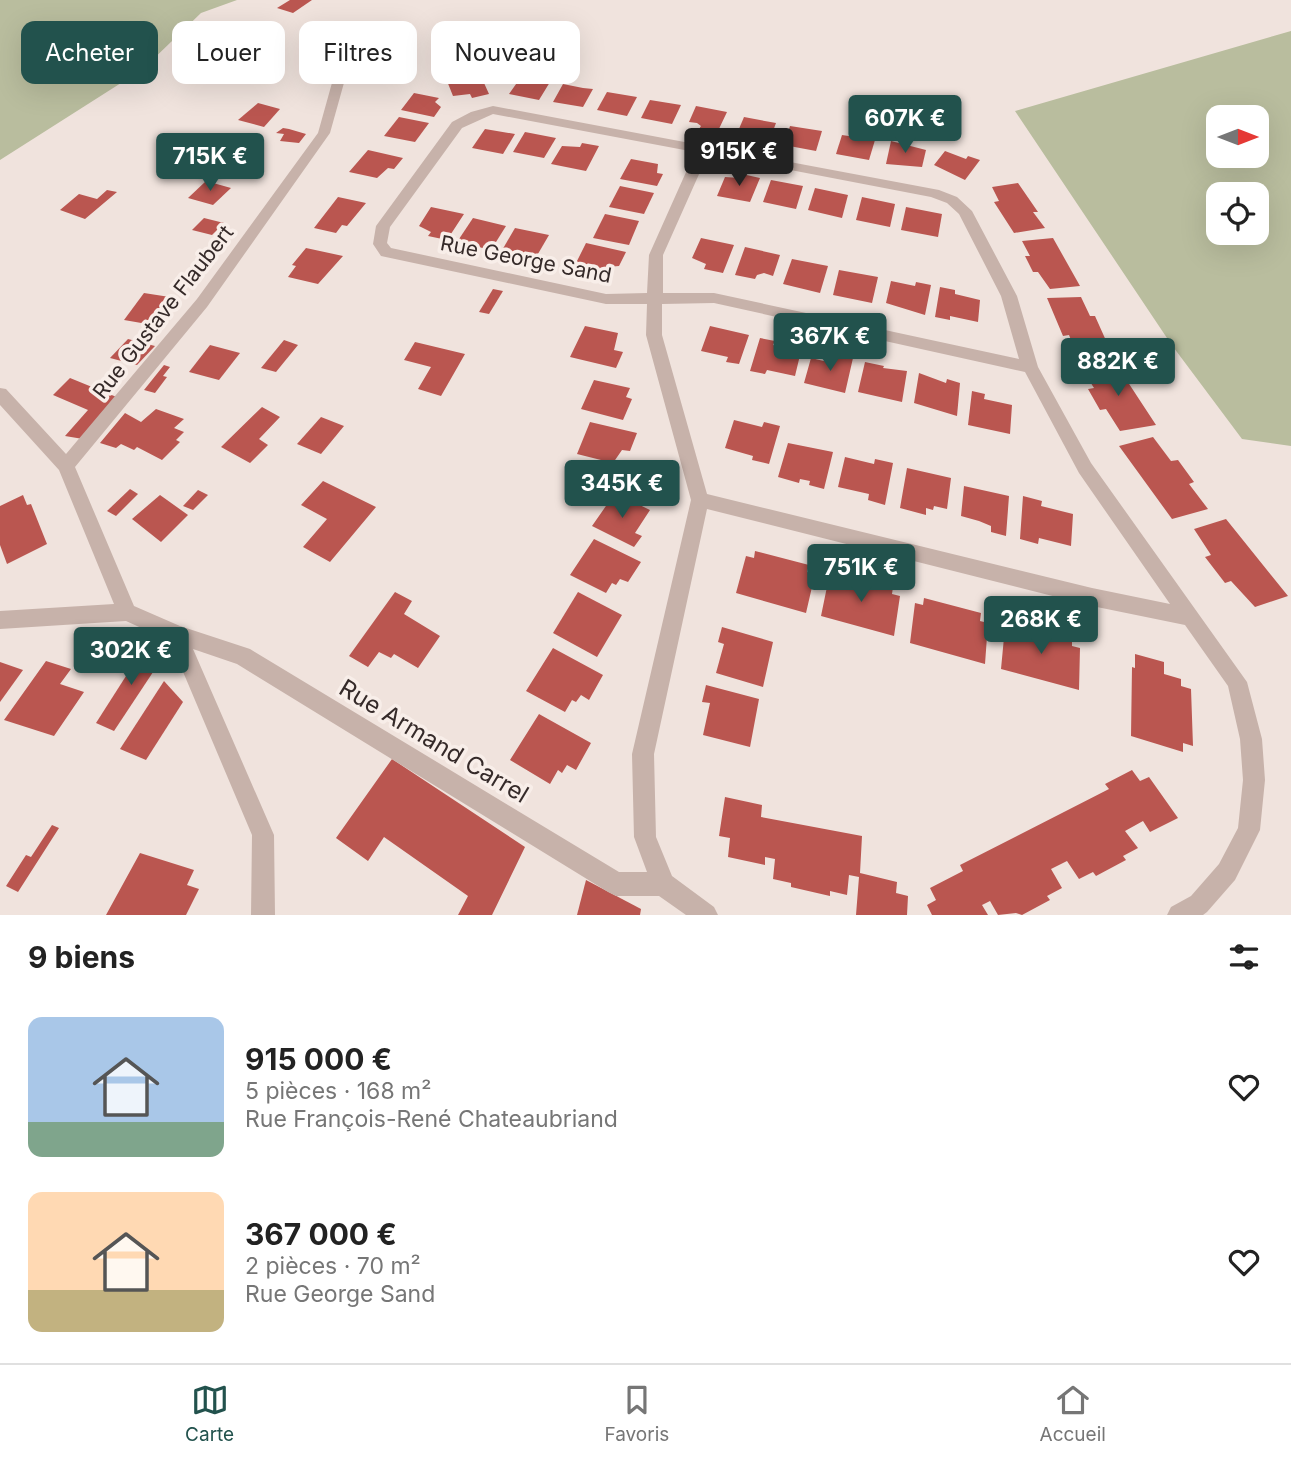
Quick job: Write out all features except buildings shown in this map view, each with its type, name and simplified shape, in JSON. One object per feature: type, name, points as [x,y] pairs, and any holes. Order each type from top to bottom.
[{"type":"street","name":"Rue Gustave Flaubert","points":[[66,467],[202,303],[324,133],[338,84]]},
{"type":"street","name":"Rue George Sand","points":[[703,150],[493,110],[475,115],[457,125],[383,226],[380,244],[386,252],[606,299],[714,298],[1030,367]]},
{"type":"street","points":[[706,915],[663,884],[645,837],[643,754],[700,500],[654,335],[656,255],[703,150],[934,192],[952,200],[965,211],[1009,296],[1030,367],[1085,468],[1237,682],[1251,739],[1254,780],[1249,830],[1227,872],[1199,904],[1179,915]]},
{"type":"street","points":[[0,394],[66,467],[127,612],[0,620]]},
{"type":"street","points":[[700,500],[1092,597],[1192,617]]},
{"type":"street","name":"Rue Armand Carrel","points":[[127,612],[177,634],[243,656],[616,884],[663,884]]},
{"type":"street","points":[[177,634],[263,835],[263,915]]},
{"type":"green space","points":[[0,0],[237,0],[201,13],[193,21],[172,21],[172,41],[158,55],[158,21],[21,21],[21,84],[119,84],[0,160]]},
{"type":"green space","points":[[1291,31],[1291,446],[1242,439],[1171,344],[1015,111]]}]
